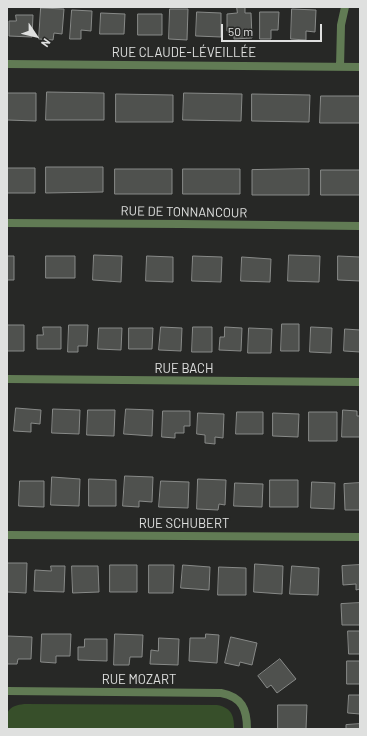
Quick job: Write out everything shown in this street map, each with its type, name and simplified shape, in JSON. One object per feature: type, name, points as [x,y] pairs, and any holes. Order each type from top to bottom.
[{"type":"street","points":[[340,67],[341,25],[345,7]]},
{"type":"street","name":"RUE CLAUDE-LÉVEILLÉE","points":[[7,64],[360,67]]},
{"type":"street","name":"RUE DE TONNANCOUR","points":[[7,223],[360,226]]},
{"type":"street","name":"RUE BACH","points":[[7,379],[360,382]]},
{"type":"street","name":"RUE SCHUBERT","points":[[7,535],[360,537]]},
{"type":"street","name":"RUE MOZART","points":[[7,691],[221,692],[228,694],[239,701],[246,714],[247,729]]},
{"type":"green space","points":[[24,704],[217,705],[229,710],[233,716],[234,729],[7,729],[7,713],[14,706]]},
{"type":"building","points":[[237,7],[245,7],[245,13],[251,13],[252,38],[234,39],[234,31],[227,31],[227,14],[237,13]]},
{"type":"building","points":[[41,8],[64,9],[62,34],[54,33],[53,40],[39,39]]},
{"type":"building","points":[[170,9],[188,9],[187,40],[169,39]]},
{"type":"building","points":[[292,9],[316,10],[315,32],[306,31],[306,40],[291,39]]},
{"type":"building","points":[[72,10],[92,11],[91,31],[81,30],[81,39],[70,39]]},
{"type":"building","points":[[197,12],[221,13],[221,37],[196,36]]},
{"type":"building","points":[[260,12],[279,12],[278,30],[271,30],[271,39],[260,39]]},
{"type":"building","points":[[101,13],[125,14],[124,34],[100,34]]},
{"type":"building","points":[[138,14],[162,14],[162,35],[138,35]]},
{"type":"building","points":[[16,15],[33,15],[32,37],[9,36],[9,21],[16,21]]},
{"type":"building","points":[[47,92],[104,93],[104,120],[46,120]]},
{"type":"building","points":[[7,93],[36,93],[36,121],[7,120]]},
{"type":"building","points":[[184,93],[242,94],[241,121],[183,120]]},
{"type":"building","points":[[116,94],[173,95],[173,122],[116,122]]},
{"type":"building","points":[[252,94],[310,95],[309,122],[252,121]]},
{"type":"building","points":[[321,96],[360,96],[360,123],[320,123]]},
{"type":"building","points":[[46,167],[103,167],[103,192],[46,193]]},
{"type":"building","points":[[7,168],[35,168],[35,193],[7,193]]},
{"type":"building","points":[[115,169],[172,169],[172,194],[115,194]]},
{"type":"building","points":[[183,169],[240,169],[240,194],[183,194]]},
{"type":"building","points":[[309,169],[309,195],[252,195],[252,170]]},
{"type":"building","points":[[321,170],[360,170],[360,195],[321,195]]},
{"type":"building","points":[[94,255],[122,256],[121,282],[93,280]]},
{"type":"building","points":[[289,255],[320,256],[319,282],[288,281]]},
{"type":"building","points":[[7,256],[14,256],[14,280],[7,280]]},
{"type":"building","points":[[46,256],[75,256],[75,278],[46,278]]},
{"type":"building","points":[[147,256],[173,257],[173,282],[146,281]]},
{"type":"building","points":[[193,256],[222,257],[221,282],[192,281]]},
{"type":"building","points":[[338,256],[360,257],[360,281],[338,280]]},
{"type":"building","points":[[242,257],[271,259],[270,282],[241,281]]},
{"type":"building","points":[[282,324],[299,324],[299,351],[281,351]]},
{"type":"building","points":[[7,325],[24,325],[24,351],[7,351]]},
{"type":"building","points":[[69,325],[88,325],[87,346],[78,346],[78,352],[68,352]]},
{"type":"building","points":[[43,327],[61,327],[61,349],[37,349],[37,335],[43,335]]},
{"type":"building","points":[[161,327],[182,328],[181,351],[159,350]]},
{"type":"building","points":[[193,327],[212,327],[212,352],[192,352]]},
{"type":"building","points":[[225,327],[242,328],[241,351],[219,350],[220,337],[224,337]]},
{"type":"building","points":[[311,327],[332,328],[331,353],[310,352]]},
{"type":"building","points":[[99,328],[122,328],[121,350],[98,349]]},
{"type":"building","points":[[129,328],[153,328],[152,349],[129,349]]},
{"type":"building","points":[[249,328],[272,329],[271,353],[248,353]]},
{"type":"building","points":[[345,329],[360,330],[360,352],[344,351]]},
{"type":"building","points":[[16,408],[41,410],[40,424],[31,423],[31,432],[14,431]]},
{"type":"building","points":[[53,409],[80,410],[79,434],[52,433]]},
{"type":"building","points":[[126,409],[153,410],[152,436],[124,434]]},
{"type":"building","points":[[88,410],[115,410],[114,436],[87,435]]},
{"type":"building","points":[[343,410],[357,411],[357,416],[360,416],[360,437],[342,437]]},
{"type":"building","points":[[163,411],[190,411],[190,426],[184,426],[184,433],[175,433],[175,438],[162,437]]},
{"type":"building","points":[[237,412],[263,412],[263,434],[236,434]]},
{"type":"building","points":[[309,412],[337,412],[337,441],[309,441]]},
{"type":"building","points":[[198,413],[224,414],[223,438],[215,437],[215,444],[205,443],[205,435],[197,434]]},
{"type":"building","points":[[273,413],[299,414],[298,437],[273,436]]},
{"type":"building","points":[[125,476],[153,477],[152,502],[139,501],[139,507],[123,506]]},
{"type":"building","points":[[52,477],[80,479],[79,506],[51,505]]},
{"type":"building","points":[[89,479],[116,480],[116,506],[89,506]]},
{"type":"building","points":[[198,479],[226,480],[225,505],[219,504],[218,510],[197,509]]},
{"type":"building","points":[[270,480],[298,480],[298,507],[270,507]]},
{"type":"building","points":[[20,481],[44,481],[44,507],[19,506]]},
{"type":"building","points":[[161,481],[189,482],[188,508],[159,507]]},
{"type":"building","points":[[312,482],[335,483],[334,509],[311,508]]},
{"type":"building","points":[[235,483],[263,484],[262,507],[234,506]]},
{"type":"building","points":[[360,483],[360,510],[345,510],[344,484]]},
{"type":"building","points":[[7,563],[27,563],[26,593],[7,592]]},
{"type":"building","points":[[255,564],[283,566],[282,594],[254,592]]},
{"type":"building","points":[[110,565],[137,565],[137,592],[110,592]]},
{"type":"building","points":[[149,565],[174,565],[173,593],[149,593]]},
{"type":"building","points":[[183,565],[210,567],[209,590],[181,588]]},
{"type":"building","points":[[360,565],[360,589],[356,590],[356,584],[343,585],[342,566]]},
{"type":"building","points":[[51,566],[65,566],[64,592],[34,591],[35,570],[51,571]]},
{"type":"building","points":[[72,566],[98,566],[99,592],[73,593]]},
{"type":"building","points":[[292,566],[319,568],[318,595],[290,594]]},
{"type":"building","points":[[219,567],[246,568],[246,595],[218,595]]},
{"type":"building","points":[[360,603],[360,625],[342,625],[341,604]]},
{"type":"building","points":[[348,631],[360,631],[360,654],[349,654]]},
{"type":"building","points":[[42,634],[71,634],[70,656],[56,656],[56,663],[41,662]]},
{"type":"building","points":[[115,634],[143,635],[142,657],[130,657],[129,665],[114,665]]},
{"type":"building","points":[[206,634],[219,635],[217,663],[189,661],[190,638],[205,638]]},
{"type":"building","points":[[7,636],[32,637],[31,659],[18,659],[17,664],[7,664]]},
{"type":"building","points":[[231,637],[257,643],[252,665],[240,662],[239,666],[225,663]]},
{"type":"building","points":[[159,638],[179,639],[178,665],[150,664],[151,650],[158,651]]},
{"type":"building","points":[[85,639],[107,639],[107,661],[78,660],[78,647],[84,647]]},
{"type":"building","points":[[280,659],[296,679],[277,693],[271,685],[267,688],[258,676]]},
{"type":"building","points":[[347,661],[360,661],[360,684],[347,684]]},
{"type":"building","points":[[349,695],[360,695],[360,714],[348,713]]},
{"type":"building","points":[[278,705],[307,705],[306,729],[278,729]]},
{"type":"building","points":[[360,724],[360,729],[346,729],[346,725]]}]
